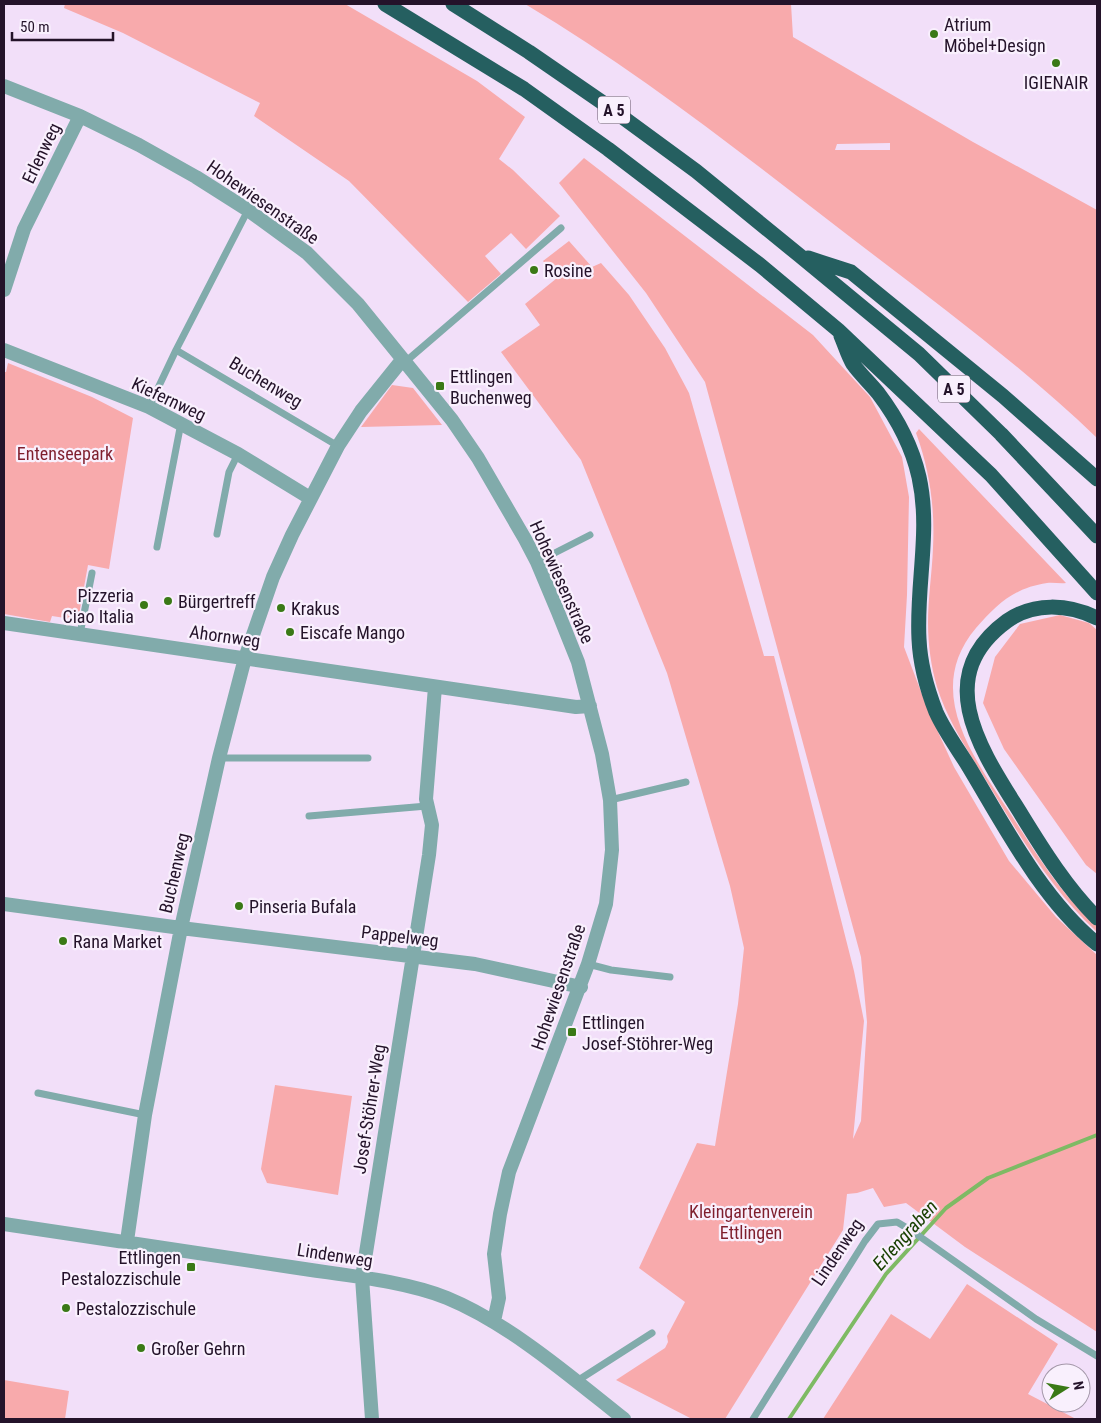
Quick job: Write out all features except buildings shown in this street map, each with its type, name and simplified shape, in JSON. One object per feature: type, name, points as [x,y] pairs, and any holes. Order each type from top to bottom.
[{"type":"highway","name":"A 5","points":[[385,4],[524,89],[608,149],[760,265],[838,330],[990,475],[1097,593]]},
{"type":"highway","name":"A 5","points":[[453,4],[606,104],[696,171],[799,255],[918,354],[1000,434],[1097,536]]},
{"type":"highway","name":"A 5","points":[[799,255],[851,272],[1003,396],[1097,479]]},
{"type":"highway","points":[[838,330],[853,364],[877,392],[898,423],[911,449],[919,476],[924,501],[919,638],[924,672],[937,713],[992,808],[1046,888],[1084,933],[1097,944]]},
{"type":"highway","points":[[1097,618],[1086,612],[1067,607],[1047,606],[1030,610],[1012,618],[995,630],[980,647],[972,665],[967,688],[968,710],[985,756],[1065,880],[1083,904],[1097,918]]},
{"type":"highway","points":[[1065,880],[1097,906]]},
{"type":"street","name":"Hohewiesenstraße","points":[[4,86],[80,116],[139,145],[196,177],[248,210],[307,253],[358,304],[403,362],[452,420],[478,458],[537,562],[578,662],[602,754],[610,800],[612,850],[606,904],[581,987],[509,1172],[494,1254],[499,1298],[494,1321]]},
{"type":"street","name":"Erlenweg","points":[[4,290],[24,229],[80,116]]},
{"type":"street","name":"Kiefernweg","points":[[4,350],[150,407],[238,454],[310,498]]},
{"type":"street","name":"Buchenweg","points":[[127,1242],[145,1115],[181,928],[219,758],[245,658],[273,577],[310,498],[338,446],[361,411],[403,362]]},
{"type":"street","name":"Ahornweg","points":[[4,623],[576,707],[590,706]]},
{"type":"street","name":"Josef-Stöhrer-Weg","points":[[372,1419],[362,1278],[432,825],[426,799],[435,687]]},
{"type":"street","name":"Pappelweg","points":[[4,904],[475,964],[581,987]]},
{"type":"street","name":"Lindenweg","points":[[4,1224],[362,1278],[419,1289],[447,1298],[494,1321],[577,1381],[624,1419]]},
{"type":"lane","points":[[150,407],[176,350],[248,210]]},
{"type":"lane","points":[[403,362],[561,228]]},
{"type":"lane","name":"Buchenweg","points":[[176,350],[338,446]]},
{"type":"lane","points":[[157,547],[181,424]]},
{"type":"lane","points":[[217,534],[229,472],[238,454]]},
{"type":"lane","points":[[537,562],[590,535]]},
{"type":"lane","points":[[80,634],[92,573]]},
{"type":"lane","points":[[219,758],[368,758]]},
{"type":"lane","points":[[610,800],[686,782]]},
{"type":"lane","points":[[309,816],[427,806]]},
{"type":"lane","points":[[588,964],[611,970],[670,977]]},
{"type":"lane","points":[[38,1093],[145,1115]]},
{"type":"lane","name":"Lindenweg","points":[[753,1419],[844,1274],[878,1224],[897,1222],[912,1231],[1036,1319],[1097,1356]]},
{"type":"lane","points":[[577,1381],[652,1333]]},
{"type":"green space","points":[[65,4],[345,4],[477,81],[525,117],[499,159],[513,170],[560,216],[526,249],[511,233],[485,256],[501,274],[468,302],[349,181],[254,116],[260,103],[123,33],[64,8]]},
{"type":"green space","points":[[525,4],[791,4],[793,37],[973,142],[1097,210],[1097,438],[1037,384],[942,307],[688,114],[567,30]],"holes":[[[890,143],[890,150],[835,150],[837,144]]]},
{"type":"green space","name":"Kleingartenverein Ettlingen","points":[[584,158],[813,335],[870,397],[902,457],[909,497],[904,647],[928,710],[954,767],[1009,861],[1056,917],[1097,955],[1097,1332],[965,1247],[906,1203],[884,1207],[873,1188],[847,1194],[843,1230],[725,1419],[692,1419],[616,1380],[665,1348],[668,1342],[667,1336],[685,1302],[639,1268],[697,1143],[715,1146],[738,1004],[744,948],[730,886],[667,673],[581,460],[501,352],[540,325],[525,304],[557,278],[543,261],[569,241],[592,267],[601,263],[629,295],[665,348],[689,393],[764,656],[774,656],[854,971],[864,1021],[853,1139],[861,1121],[867,1022],[861,957],[705,382],[646,293],[559,183]]},
{"type":"green space","name":"Entenseepark","points":[[8,363],[92,397],[133,418],[109,569],[88,565],[78,620],[52,616],[50,622],[4,614],[4,372],[6,372]]},
{"type":"green space","points":[[392,385],[413,388],[442,425],[361,427]]},
{"type":"green space","points":[[919,429],[1066,583],[1047,583],[1025,589],[1007,598],[984,619],[961,652],[954,676],[954,701],[960,725],[983,772],[1050,874],[1072,901],[1097,926],[1097,932],[1064,897],[1035,859],[964,744],[941,699],[930,655],[928,614],[933,548],[933,518],[925,461],[916,433]]},
{"type":"green space","points":[[1060,615],[1089,623],[1097,630],[1097,874],[1086,865],[1004,749],[983,703],[995,657],[1020,624]]},
{"type":"green space","points":[[275,1085],[352,1096],[338,1195],[267,1183],[261,1169]]},
{"type":"green space","points":[[967,1284],[1058,1344],[1047,1363],[1041,1363],[1041,1372],[1028,1394],[1041,1401],[1041,1413],[1064,1413],[1076,1419],[823,1419],[891,1314],[930,1339]]},
{"type":"green space","points":[[4,1380],[69,1391],[65,1419],[4,1419]]},
{"type":"waterway","name":"Erlengraben","points":[[789,1419],[886,1274],[946,1208],[988,1178],[1097,1135]]},
{"type":"place","name":"Atrium Möbel+Design","points":[[934,34]]},
{"type":"place","name":"IGIENAIR","points":[[1056,63]]},
{"type":"place","name":"Rosine","points":[[534,270]]},
{"type":"place","name":"Ettlingen Buchenweg","points":[[440,386]]},
{"type":"place","name":"Bürgertreff","points":[[168,601]]},
{"type":"place","name":"Pizzeria Ciao Italia","points":[[144,605]]},
{"type":"place","name":"Krakus","points":[[281,608]]},
{"type":"place","name":"Eiscafe Mango","points":[[290,632]]},
{"type":"place","name":"Pinseria Bufala","points":[[239,906]]},
{"type":"place","name":"Rana Market","points":[[63,941]]},
{"type":"place","name":"Ettlingen Josef-Stöhrer-Weg","points":[[572,1032]]},
{"type":"place","name":"Ettlingen Pestalozzischule","points":[[191,1267]]},
{"type":"place","name":"Pestalozzischule","points":[[66,1308]]},
{"type":"place","name":"Großer Gehrn","points":[[141,1348]]}]
